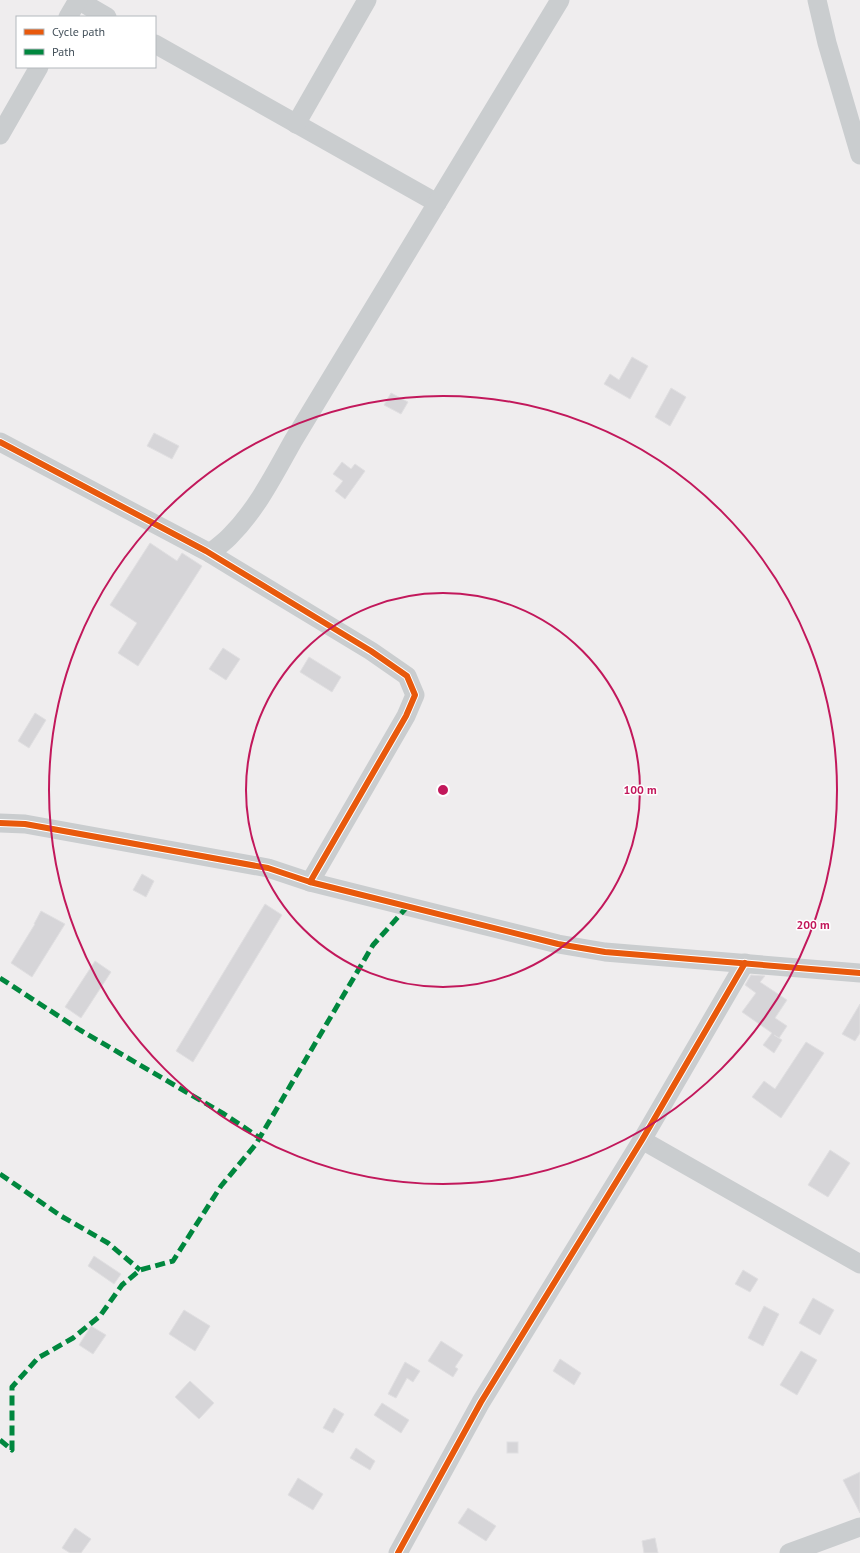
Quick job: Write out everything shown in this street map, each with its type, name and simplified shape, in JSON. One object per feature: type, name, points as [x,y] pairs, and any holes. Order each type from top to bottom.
[{"type":"street","points":[[69,16],[78,0],[105,16]]},
{"type":"street","points":[[296,124],[367,0]]},
{"type":"street","points":[[210,553],[231,535],[253,507],[560,0]]},
{"type":"street","points":[[817,0],[827,43],[858,143]]},
{"type":"street","points":[[156,45],[437,203]]},
{"type":"street","points":[[0,135],[38,68]]},
{"type":"street","points":[[0,442],[210,553],[372,651],[407,676],[415,695],[406,716],[310,882]]},
{"type":"street","points":[[0,823],[24,824],[268,868],[310,882],[558,944],[605,952],[860,973]]},
{"type":"street","points":[[398,1553],[481,1402],[642,1140],[745,963]]},
{"type":"street","points":[[642,1140],[860,1264]]},
{"type":"street","points":[[789,1553],[860,1527]]},
{"type":"building","points":[[632,357],[648,366],[630,399],[604,384],[610,374],[619,380]]},
{"type":"building","points":[[671,388],[686,397],[670,426],[655,417]]},
{"type":"building","points":[[391,393],[408,402],[401,414],[384,405]]},
{"type":"building","points":[[154,433],[179,446],[172,459],[147,446]]},
{"type":"building","points":[[342,462],[351,469],[355,464],[365,471],[345,499],[335,491],[343,481],[333,474]]},
{"type":"building","points":[[150,543],[177,561],[182,553],[202,566],[138,666],[118,653],[137,623],[110,605]]},
{"type":"building","points":[[223,648],[240,659],[226,680],[209,669]]},
{"type":"building","points":[[309,657],[341,677],[332,692],[300,672]]},
{"type":"building","points":[[35,713],[46,720],[29,748],[18,741]]},
{"type":"building","points":[[142,874],[154,881],[146,897],[133,890]]},
{"type":"building","points":[[265,904],[282,915],[193,1062],[176,1051]]},
{"type":"building","points":[[41,911],[65,924],[32,977],[11,963],[35,924]]},
{"type":"building","points":[[95,961],[111,972],[81,1018],[65,1007]]},
{"type":"building","points":[[751,975],[765,976],[760,982],[787,1000],[775,1018],[787,1026],[779,1038],[774,1035],[782,1040],[774,1053],[763,1045],[772,1033],[742,1012],[756,993],[745,985]]},
{"type":"building","points":[[860,1004],[860,1033],[855,1041],[842,1034]]},
{"type":"building","points":[[806,1042],[824,1053],[781,1118],[752,1097],[764,1081],[775,1089]]},
{"type":"building","points":[[830,1150],[850,1163],[828,1197],[808,1185]]},
{"type":"building","points":[[94,1256],[121,1274],[114,1284],[88,1266]]},
{"type":"building","points":[[743,1270],[758,1279],[750,1292],[735,1284]]},
{"type":"building","points":[[813,1298],[834,1310],[820,1335],[799,1323]]},
{"type":"building","points":[[764,1306],[779,1314],[763,1346],[748,1338]]},
{"type":"building","points":[[184,1310],[210,1326],[195,1351],[169,1334]]},
{"type":"building","points":[[91,1326],[106,1335],[93,1354],[79,1345]]},
{"type":"building","points":[[441,1341],[463,1355],[455,1367],[458,1369],[453,1377],[428,1361]]},
{"type":"building","points":[[801,1351],[817,1360],[797,1395],[780,1385]]},
{"type":"building","points":[[560,1359],[581,1373],[574,1385],[553,1371]]},
{"type":"building","points":[[405,1362],[420,1371],[413,1382],[407,1378],[396,1398],[388,1394]]},
{"type":"building","points":[[190,1381],[214,1403],[199,1419],[175,1397]]},
{"type":"building","points":[[382,1403],[409,1420],[401,1433],[374,1415]]},
{"type":"building","points":[[334,1408],[344,1414],[333,1433],[323,1428]]},
{"type":"building","points":[[507,1442],[518,1442],[518,1453],[507,1453]]},
{"type":"building","points":[[356,1448],[375,1461],[370,1470],[350,1458]]},
{"type":"building","points":[[860,1472],[860,1513],[843,1480]]},
{"type":"building","points":[[298,1478],[323,1494],[313,1510],[288,1495]]},
{"type":"building","points":[[468,1508],[496,1526],[486,1541],[458,1523]]},
{"type":"building","points":[[75,1528],[91,1539],[81,1553],[70,1553],[62,1548]]},
{"type":"building","points":[[655,1538],[658,1553],[644,1553],[642,1541]]},
{"type":"marked path","points":[[0,1440],[12,1450],[12,1387],[38,1358],[73,1338],[100,1316],[122,1285],[140,1270],[173,1261],[221,1186],[256,1144],[373,945],[407,907]]},
{"type":"marked path","points":[[0,978],[80,1030],[224,1114],[260,1138]]},
{"type":"marked path","points":[[0,1174],[61,1216],[108,1243],[140,1270]]},
{"type":"cycle path","points":[[0,442],[206,551],[371,651],[407,676],[415,695],[406,716],[310,882]]},
{"type":"cycle path","points":[[0,823],[25,824],[268,868],[310,882],[558,944],[605,952],[860,973]]},
{"type":"cycle path","points":[[398,1553],[481,1402],[642,1140],[745,963]]}]
